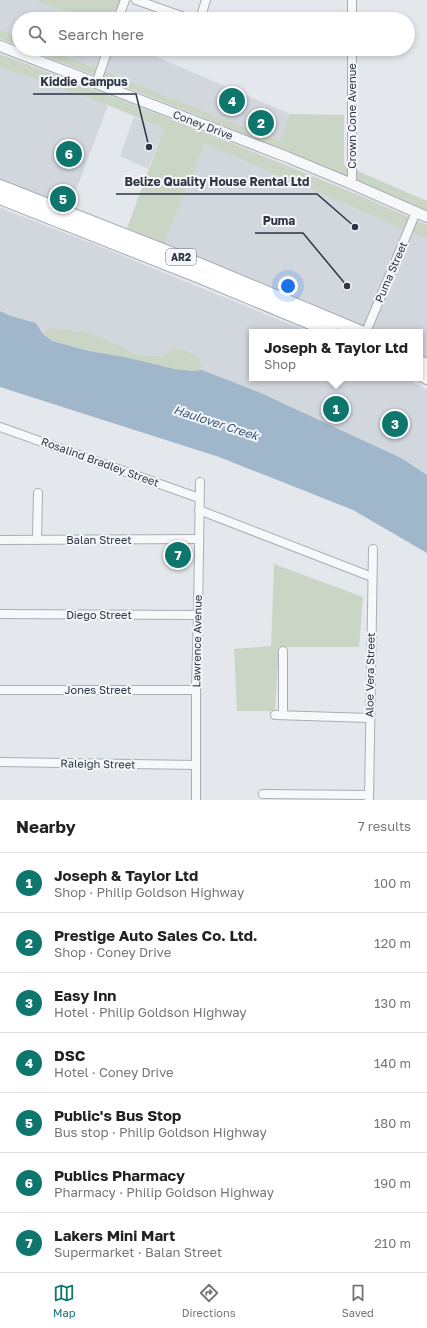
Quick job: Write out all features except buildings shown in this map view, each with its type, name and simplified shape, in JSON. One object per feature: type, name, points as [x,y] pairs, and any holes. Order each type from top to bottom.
[{"type":"main road","name":"AR2","points":[[0,186],[206,267],[354,329]]},
{"type":"main road","name":"AR2","points":[[0,198],[202,278],[325,329]]},
{"type":"street","points":[[121,12],[125,0]]},
{"type":"street","points":[[136,0],[170,12]]},
{"type":"street","points":[[202,12],[206,0]]},
{"type":"street","points":[[352,0],[352,12]]},
{"type":"street","name":"Coney Drive","points":[[0,46],[12,51]]},
{"type":"street","name":"Coney Drive","points":[[25,56],[352,184],[427,217]]},
{"type":"street","points":[[96,84],[106,56]]},
{"type":"street","name":"Crown Cone Avenue","points":[[352,56],[352,184]]},
{"type":"street","name":"Puma Street","points":[[367,329],[416,212]]},
{"type":"street","name":"Rosalind Bradley Street","points":[[0,427],[199,498]]},
{"type":"street","name":"Lawrence Avenue","points":[[196,800],[196,690],[200,482]]},
{"type":"street","points":[[37,540],[38,493]]},
{"type":"street","points":[[199,510],[281,540],[372,577]]},
{"type":"street","name":"Balan Street","points":[[0,540],[198,539]]},
{"type":"street","name":"Aloe Vera Street","points":[[369,798],[369,718],[373,549]]},
{"type":"street","name":"Diego Street","points":[[0,614],[198,615]]},
{"type":"street","points":[[283,651],[279,715],[369,718]]},
{"type":"street","name":"Jones Street","points":[[0,690],[196,690]]},
{"type":"street","name":"Raleigh Street","points":[[0,762],[196,765]]},
{"type":"street","points":[[263,794],[369,798]]},
{"type":"shaded area","points":[[0,0],[33,0],[67,12],[12,12],[12,34],[0,30]]},
{"type":"shaded area","points":[[66,56],[154,56],[290,114],[280,141]]},
{"type":"shaded area","points":[[0,67],[108,105],[70,206],[0,179]]},
{"type":"shaded area","points":[[134,117],[164,129],[148,169],[120,156]]},
{"type":"shaded area","points":[[205,144],[427,239],[427,360],[423,358],[423,329],[365,329],[164,244]]},
{"type":"shaded area","points":[[0,208],[96,245],[302,329],[249,329],[249,381],[410,381],[427,390],[427,475],[401,458],[261,393],[202,370],[199,357],[173,349],[161,356],[135,354],[112,342],[89,333],[64,329],[49,328],[43,334],[36,323],[11,316],[0,311]]},
{"type":"green space","points":[[33,0],[120,0],[116,12],[67,12]]},
{"type":"green space","points":[[0,30],[12,34],[12,43],[0,39]]},
{"type":"green space","points":[[0,54],[229,142],[378,203],[427,225],[427,239],[205,144],[164,244],[127,228],[164,129],[108,105],[0,67]]},
{"type":"green space","points":[[44,56],[66,56],[280,141],[290,114],[344,115],[344,165],[427,201],[427,212],[328,169]]},
{"type":"green space","points":[[49,328],[89,333],[112,342],[135,354],[161,356],[173,349],[184,350],[199,357],[202,370],[193,371],[175,369],[125,357],[89,351],[52,341],[43,334]]},
{"type":"green space","points":[[274,564],[363,597],[359,647],[279,647],[275,711],[237,711],[234,649],[271,646]]},
{"type":"water","name":"Haulover Creek","points":[[0,311],[11,316],[36,323],[43,334],[52,341],[89,351],[125,357],[175,369],[193,371],[202,370],[261,393],[401,458],[427,475],[427,553],[353,510],[219,457],[0,387]]},
{"type":"place","name":"DSC","points":[[232,101]]},
{"type":"place","name":"Prestige Auto Sales Co. Ltd.","points":[[261,123]]},
{"type":"place","name":"Kiddie Campus","points":[[149,147]]},
{"type":"place","name":"Publics Pharmacy","points":[[69,154]]},
{"type":"place","name":"Public's Bus Stop","points":[[63,199]]},
{"type":"place","name":"Belize Quality House Rental Ltd","points":[[355,227]]},
{"type":"place","name":"Puma","points":[[347,286]]},
{"type":"place","name":"Joseph & Taylor Ltd","points":[[336,409]]},
{"type":"place","name":"Easy Inn","points":[[395,424]]},
{"type":"place","name":"Lakers Mini Mart","points":[[178,555]]}]
